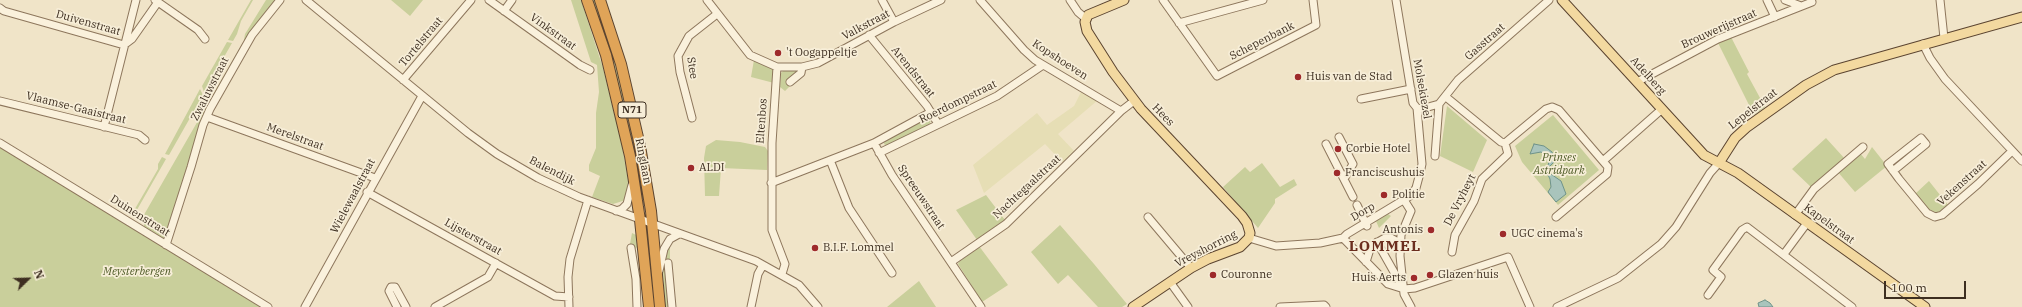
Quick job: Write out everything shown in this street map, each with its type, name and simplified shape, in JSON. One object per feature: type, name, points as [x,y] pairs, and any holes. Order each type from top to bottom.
[{"type":"highway","name":"Ringlaan","points":[[587,0],[612,78],[635,181],[645,257],[649,307]]},
{"type":"highway","name":"Ringlaan","points":[[600,0],[621,64],[634,116],[645,171],[658,274],[660,307]]},
{"type":"main road","points":[[1085,18],[1095,11],[1124,0]]},
{"type":"main road","name":"Adelberg","points":[[1562,0],[1704,155],[1719,163]]},
{"type":"main road","name":"Lepelstraat","points":[[1719,163],[1735,138],[1747,127],[1811,82],[1842,67],[2022,17]]},
{"type":"main road","name":"Hees","points":[[1085,18],[1085,26],[1090,36],[1134,101],[1242,216],[1248,227],[1249,238]]},
{"type":"main road","name":"Kapelstraat","points":[[1719,163],[1738,173],[1925,307]]},
{"type":"main road","name":"Vreyshorring","points":[[1134,307],[1192,268],[1208,259],[1240,247],[1249,238]]},
{"type":"street","points":[[104,127],[136,0]]},
{"type":"street","name":"Zwaluwstraat","points":[[166,245],[207,117],[252,35],[280,0]]},
{"type":"street","name":"Balendijk","points":[[306,0],[422,96],[497,154],[538,178],[588,200],[679,234],[737,253],[782,274],[799,285],[818,307]]},
{"type":"street","name":"Tortelstraat","points":[[403,80],[471,0]]},
{"type":"street","name":"Vinkstraat","points":[[489,0],[580,66],[590,70]]},
{"type":"street","points":[[504,11],[512,0]]},
{"type":"street","points":[[707,0],[750,55],[777,67]]},
{"type":"street","points":[[882,0],[894,22]]},
{"type":"street","name":"Valkstraat","points":[[777,67],[802,67],[818,63],[894,22],[941,0]]},
{"type":"street","name":"Kopshoeven","points":[[980,0],[1024,50],[1043,65],[1121,111]]},
{"type":"street","name":"Hees","points":[[1070,0],[1078,12],[1085,18]]},
{"type":"street","points":[[1163,0],[1179,23],[1263,0]]},
{"type":"street","name":"Schepenbank","points":[[1179,23],[1217,76],[1316,25],[1313,0]]},
{"type":"street","name":"Molsekiezel","points":[[1396,0],[1410,89],[1413,103],[1417,108],[1422,164],[1416,188],[1404,200]]},
{"type":"street","name":"Gasstraat","points":[[1440,104],[1458,80],[1549,0]]},
{"type":"street","points":[[1767,0],[1775,17]]},
{"type":"street","points":[[1784,0],[1801,6]]},
{"type":"street","points":[[1940,0],[1944,38]]},
{"type":"street","points":[[124,46],[132,39],[156,1],[198,30],[205,39]]},
{"type":"street","name":"Brouwerijstraat","points":[[1637,82],[1718,39],[1812,2]]},
{"type":"street","name":"Duivenstraat","points":[[0,8],[4,11],[124,46]]},
{"type":"street","name":"Stee","points":[[692,118],[680,72],[678,56],[689,36],[717,14]]},
{"type":"street","name":"Arendstraat","points":[[870,35],[931,112],[938,124]]},
{"type":"street","points":[[1923,44],[1945,79],[2022,161]]},
{"type":"street","name":"Roerdompstraat","points":[[879,153],[997,96],[1043,65]]},
{"type":"street","name":"Eltenbos","points":[[777,67],[772,143],[772,230],[785,264],[782,274]]},
{"type":"street","points":[[790,82],[801,73],[802,67]]},
{"type":"street","points":[[1361,99],[1410,89]]},
{"type":"street","name":"Wielewaalstraat","points":[[305,307],[374,178],[422,96]]},
{"type":"street","points":[[1446,97],[1501,142],[1505,143],[1546,109],[1552,106],[1559,110],[1608,167],[1607,174],[1556,217]]},
{"type":"street","name":"Vlaamse-Gaaistraat","points":[[0,101],[138,135],[144,140]]},
{"type":"street","name":"Nachtegaalstraat","points":[[951,262],[1006,224],[1121,111],[1134,101]]},
{"type":"street","points":[[1417,108],[1421,109],[1440,104],[1435,156]]},
{"type":"street","points":[[1603,161],[1662,109]]},
{"type":"street","name":"Roerdompstraat","points":[[771,183],[874,143],[931,112]]},
{"type":"street","name":"Merelstraat","points":[[207,117],[374,178]]},
{"type":"street","points":[[1339,137],[1353,164],[1344,179]]},
{"type":"street","points":[[1921,138],[1926,144],[1893,171],[1888,164],[1921,138]]},
{"type":"street","name":"Duinenstraat","points":[[0,143],[268,307]]},
{"type":"street","name":"Spreeuwstraat","points":[[874,143],[879,153],[951,262]]},
{"type":"street","name":"De Vryheyt","points":[[1452,252],[1455,235],[1474,201],[1482,178],[1508,154],[1505,143]]},
{"type":"street","points":[[1326,144],[1353,198]]},
{"type":"street","points":[[1795,215],[1814,189],[1863,147]]},
{"type":"street","name":"Vekenstraat","points":[[1893,171],[1927,213],[1935,217],[1942,215],[1978,184],[2012,151]]},
{"type":"street","points":[[830,160],[849,208],[892,273]]},
{"type":"street","name":"Lepelstraat","points":[[1557,307],[1618,278],[1661,244],[1676,227],[1710,173],[1719,163]]},
{"type":"street","points":[[616,211],[622,209],[627,204],[631,186],[635,181]]},
{"type":"street","name":"Lijsterstraat","points":[[367,192],[555,296],[569,297]]},
{"type":"street","points":[[570,307],[568,277],[570,259],[588,200]]},
{"type":"street","points":[[1404,200],[1411,211],[1401,235],[1400,243],[1404,290],[1406,300],[1411,307]]},
{"type":"street","name":"Dorp","points":[[1343,238],[1404,200]]},
{"type":"street","points":[[1357,205],[1366,225]]},
{"type":"street","points":[[1148,217],[1192,268]]},
{"type":"street","points":[[1784,254],[1807,223]]},
{"type":"street","points":[[1708,295],[1721,277],[1713,270],[1745,228],[1751,229],[1852,307]]},
{"type":"street","points":[[658,274],[664,248],[670,239],[679,234]]},
{"type":"street","name":"Vreyshorring","points":[[1249,238],[1276,246],[1320,243],[1343,238]]},
{"type":"street","points":[[1343,238],[1388,284],[1404,290],[1415,288],[1508,257],[1530,307]]},
{"type":"street","points":[[1366,262],[1368,251],[1377,242],[1385,238],[1391,238],[1400,243]]},
{"type":"street","points":[[1377,242],[1404,290]]},
{"type":"street","points":[[631,248],[636,279],[637,307]]},
{"type":"street","points":[[636,279],[645,257]]},
{"type":"street","points":[[951,262],[981,307]]},
{"type":"street","points":[[438,306],[488,276],[496,263]]},
{"type":"street","points":[[668,263],[672,307]]},
{"type":"street","points":[[752,307],[758,274],[763,265]]},
{"type":"street","points":[[1170,282],[1188,307]]},
{"type":"street","points":[[397,307],[389,291],[391,287],[395,287],[406,307]]},
{"type":"street","points":[[1280,307],[1324,305],[1326,307]]},
{"type":"shaded area","points":[[1082,90],[1098,100],[1058,134],[1075,152],[1064,164],[1045,144],[984,193],[973,165],[1037,113],[1047,125],[1074,106]]},
{"type":"green space","points":[[251,0],[253,0],[241,21],[233,41],[228,40]]},
{"type":"green space","points":[[266,0],[277,0],[246,41],[244,40],[245,34]]},
{"type":"green space","points":[[391,0],[423,0],[410,16]]},
{"type":"green space","points":[[571,0],[581,0],[603,68],[622,145],[629,187],[626,200],[613,204],[592,197],[600,176],[589,171],[589,165],[596,148],[596,113],[599,92],[597,65],[591,62]]},
{"type":"green space","points":[[591,0],[596,0],[615,61],[629,116],[647,205],[644,204],[637,161]]},
{"type":"green space","points":[[1731,37],[1749,72],[1747,74],[1765,107],[1754,115],[1718,43]]},
{"type":"green space","points":[[227,42],[232,43],[204,92],[202,86]]},
{"type":"green space","points":[[242,44],[245,44],[198,133],[166,235],[163,239],[144,226],[144,223],[141,220]]},
{"type":"green space","points":[[754,60],[774,70],[774,83],[751,77]]},
{"type":"green space","points":[[785,69],[798,70],[799,72],[788,81],[791,85],[785,91],[780,87],[781,73]]},
{"type":"green space","points":[[200,89],[203,95],[169,155],[165,154]]},
{"type":"green space","points":[[1447,106],[1487,140],[1473,172],[1440,156]]},
{"type":"green space","name":"Prinses Astridpark","points":[[1553,115],[1599,170],[1558,205],[1522,162],[1515,146]]},
{"type":"green space","points":[[927,118],[931,120],[929,126],[887,146],[884,144],[885,140]]},
{"type":"green space","points":[[1826,138],[1845,159],[1812,188],[1792,169]]},
{"type":"green space","points":[[716,140],[740,142],[765,147],[768,151],[767,170],[721,168],[719,196],[705,196],[704,158],[706,146]]},
{"type":"green space","name":"Meysterbergen","points":[[0,146],[199,269],[260,307],[0,307]]},
{"type":"green space","points":[[1872,147],[1887,166],[1855,192],[1837,171],[1859,152],[1865,159]]},
{"type":"green space","points":[[162,157],[166,159],[134,215],[132,214],[158,169],[158,164]]},
{"type":"green space","points":[[1262,163],[1280,187],[1294,179],[1297,185],[1275,199],[1275,203],[1258,228],[1223,187],[1245,167],[1250,172]]},
{"type":"green space","points":[[1929,181],[1948,205],[1938,213],[1931,213],[1915,194]]},
{"type":"green space","points":[[986,195],[1005,220],[977,240],[956,210]]},
{"type":"green space","points":[[1388,214],[1391,216],[1379,228],[1376,221]]},
{"type":"green space","points":[[1060,225],[1127,304],[1122,307],[1098,307],[1068,275],[1058,284],[1031,252]]},
{"type":"green space","points":[[632,233],[636,235],[637,247],[634,251],[633,244],[630,244]]},
{"type":"green space","points":[[647,238],[649,240],[655,307],[652,307]]},
{"type":"green space","points":[[979,246],[1008,285],[982,302],[958,264],[960,260]]},
{"type":"green space","points":[[668,248],[670,248],[670,307],[665,307],[663,269]]},
{"type":"green space","points":[[919,281],[936,307],[887,307]]},
{"type":"water","points":[[1534,144],[1544,146],[1552,152],[1555,161],[1549,167],[1548,172],[1561,181],[1566,194],[1556,202],[1548,192],[1551,187],[1550,179],[1546,171],[1549,162],[1548,157],[1541,152],[1530,154]]},
{"type":"water","points":[[1765,300],[1773,307],[1759,307],[1758,303]]},
{"type":"place","name":"'t Oogappeltje","points":[[778,53]]},
{"type":"place","name":"Huis van de Stad","points":[[1298,77]]},
{"type":"place","name":"Corbie Hotel","points":[[1338,149]]},
{"type":"place","name":"ALDI","points":[[691,168]]},
{"type":"place","name":"Franciscushuis","points":[[1337,173]]},
{"type":"place","name":"Politie","points":[[1384,195]]},
{"type":"place","name":"Antonis","points":[[1431,230]]},
{"type":"place","name":"UGC cinema's","points":[[1503,234]]},
{"type":"place","name":"B.I.F. Lommel","points":[[815,248]]},
{"type":"place","name":"Couronne","points":[[1213,275]]},
{"type":"place","name":"Glazen huis","points":[[1430,275]]},
{"type":"place","name":"Huis Aerts","points":[[1414,278]]},
{"type":"district","name":"LOMMEL","points":[[1385,247]]}]
